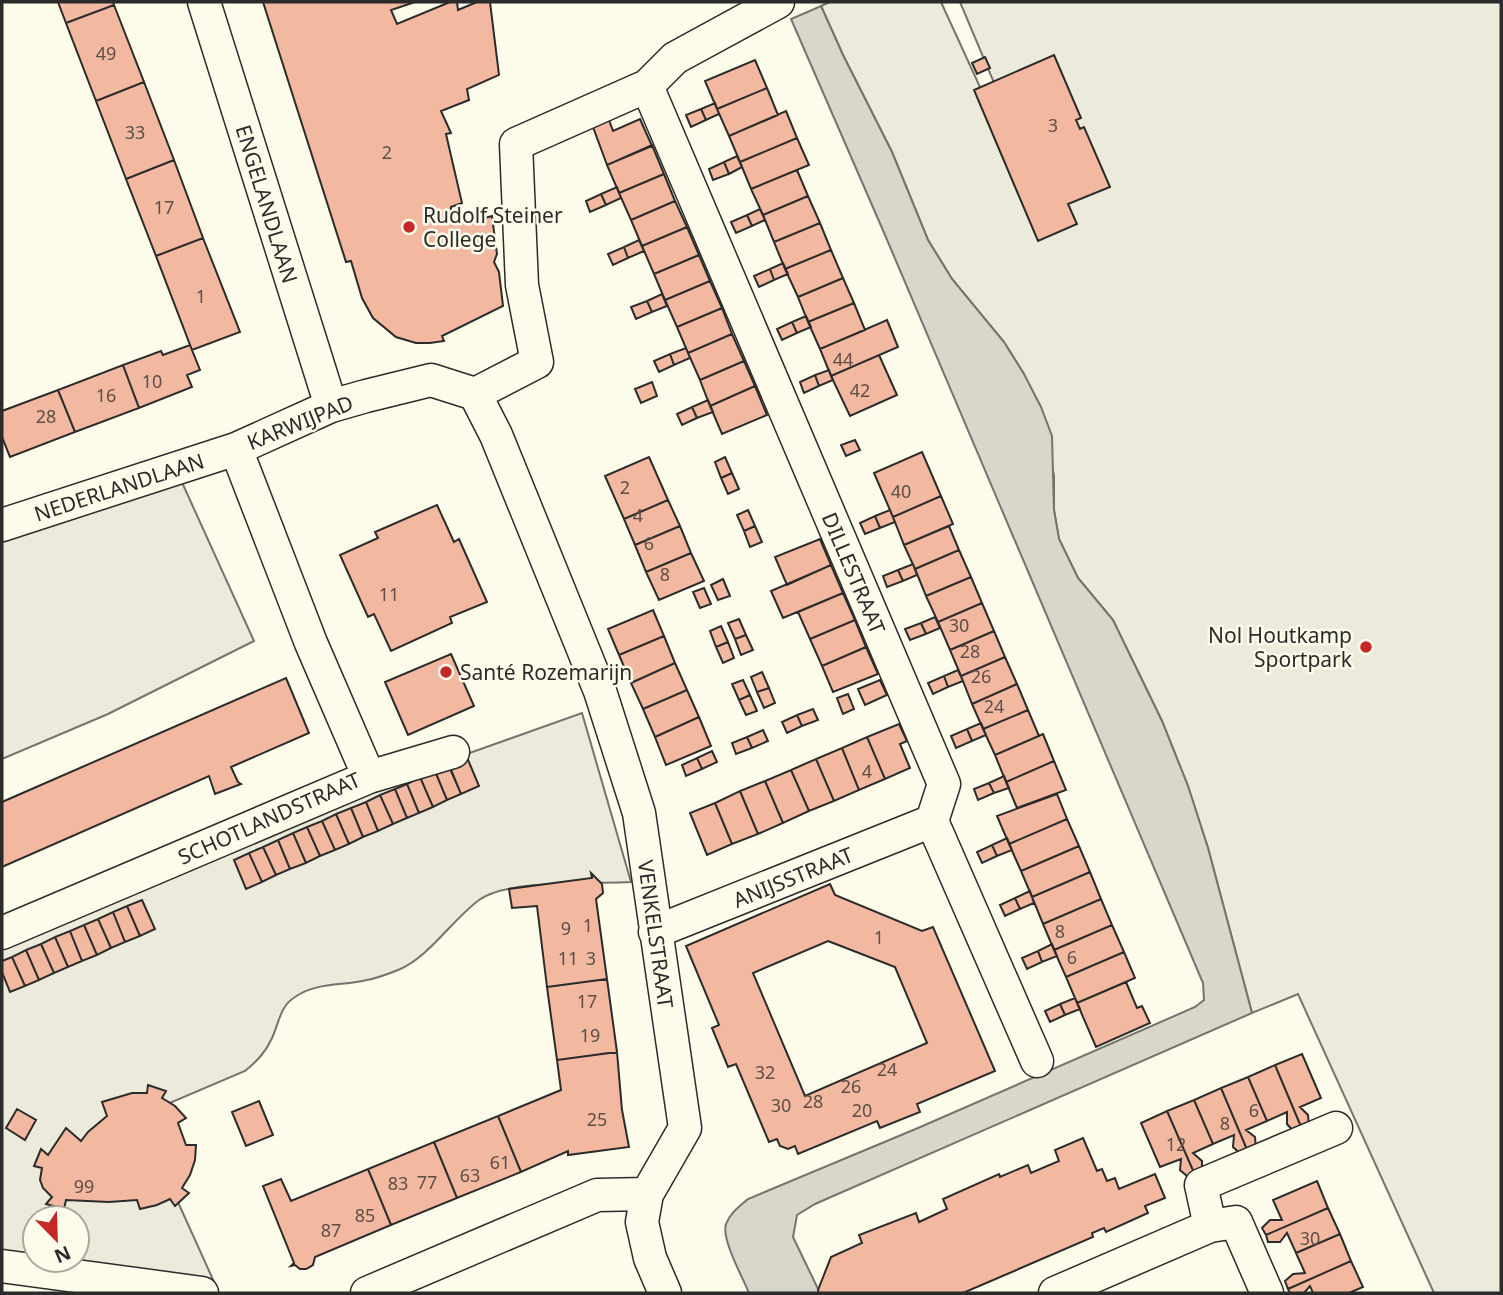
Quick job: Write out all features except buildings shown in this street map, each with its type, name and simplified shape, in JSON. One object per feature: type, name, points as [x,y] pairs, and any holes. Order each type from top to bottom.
[{"type":"street","name":"ENGELANDLAAN","points":[[204,2],[331,406]]},
{"type":"street","points":[[475,394],[537,362],[522,285],[516,144],[647,86],[675,58],[778,2]]},
{"type":"street","name":"DILLESTRAAT","points":[[647,86],[944,784],[932,821]]},
{"type":"street","name":"KARWIJPAD","points":[[236,449],[331,406],[431,380],[475,394]]},
{"type":"street","name":"VENKELSTRAAT","points":[[475,394],[495,435],[600,691],[639,813],[685,1128],[647,1194]]},
{"type":"street","name":"NEDERLANDLAAN","points":[[2,525],[236,449]]},
{"type":"street","name":"SCHOTLANDSTRAAT","points":[[2,933],[369,777],[311,643],[236,449]]},
{"type":"street","points":[[369,777],[453,752]]},
{"type":"street","points":[[932,821],[1037,1060]]},
{"type":"street","name":"ANIJSSTRAAT","points":[[655,932],[932,821]]},
{"type":"street","points":[[1210,1226],[1201,1185],[1336,1128]]},
{"type":"street","points":[[367,1293],[597,1195],[647,1194],[642,1222],[650,1258],[665,1293]]},
{"type":"street","points":[[1055,1293],[1210,1226],[1236,1222],[1266,1293]]},
{"type":"street","points":[[2,1266],[56,1284],[202,1293]]},
{"type":"shaded area","name":"Nol Houtkamp Sportpark","points":[[830,2],[941,2],[985,98],[1056,230],[960,2],[1501,2],[1501,1293],[1434,1293],[1298,994],[1252,1013],[1208,848],[1188,786],[1162,721],[1113,620],[1078,578],[1059,539],[1054,510],[1054,475],[1024,374],[1004,342],[952,279],[928,240],[892,152],[821,6]]},
{"type":"shaded area","points":[[821,6],[892,152],[928,240],[952,279],[1004,342],[1041,407],[1052,436],[1054,510],[1059,539],[1078,578],[1113,620],[1162,721],[1188,786],[1208,848],[1252,1013],[815,1204],[797,1215],[793,1237],[820,1293],[749,1293],[729,1248],[725,1231],[730,1216],[748,1199],[918,1128],[1195,1007],[1204,1000],[1203,983],[791,19]]},
{"type":"shaded area","points":[[180,478],[254,641],[108,714],[2,759],[2,537]]},
{"type":"shaded area","points":[[582,713],[631,882],[530,886],[492,893],[479,900],[419,957],[398,970],[358,982],[312,989],[295,997],[283,1010],[267,1048],[245,1071],[139,1116],[215,1284],[91,1267],[91,1204],[21,1204],[21,1257],[2,1254],[2,944],[346,797]]},
{"type":"place","name":"Rudolf Steiner College","points":[[409,227]]},
{"type":"place","name":"Nol Houtkamp Sportpark","points":[[1366,647]]},
{"type":"place","name":"Santé Rozemarijn","points":[[446,672]]}]
